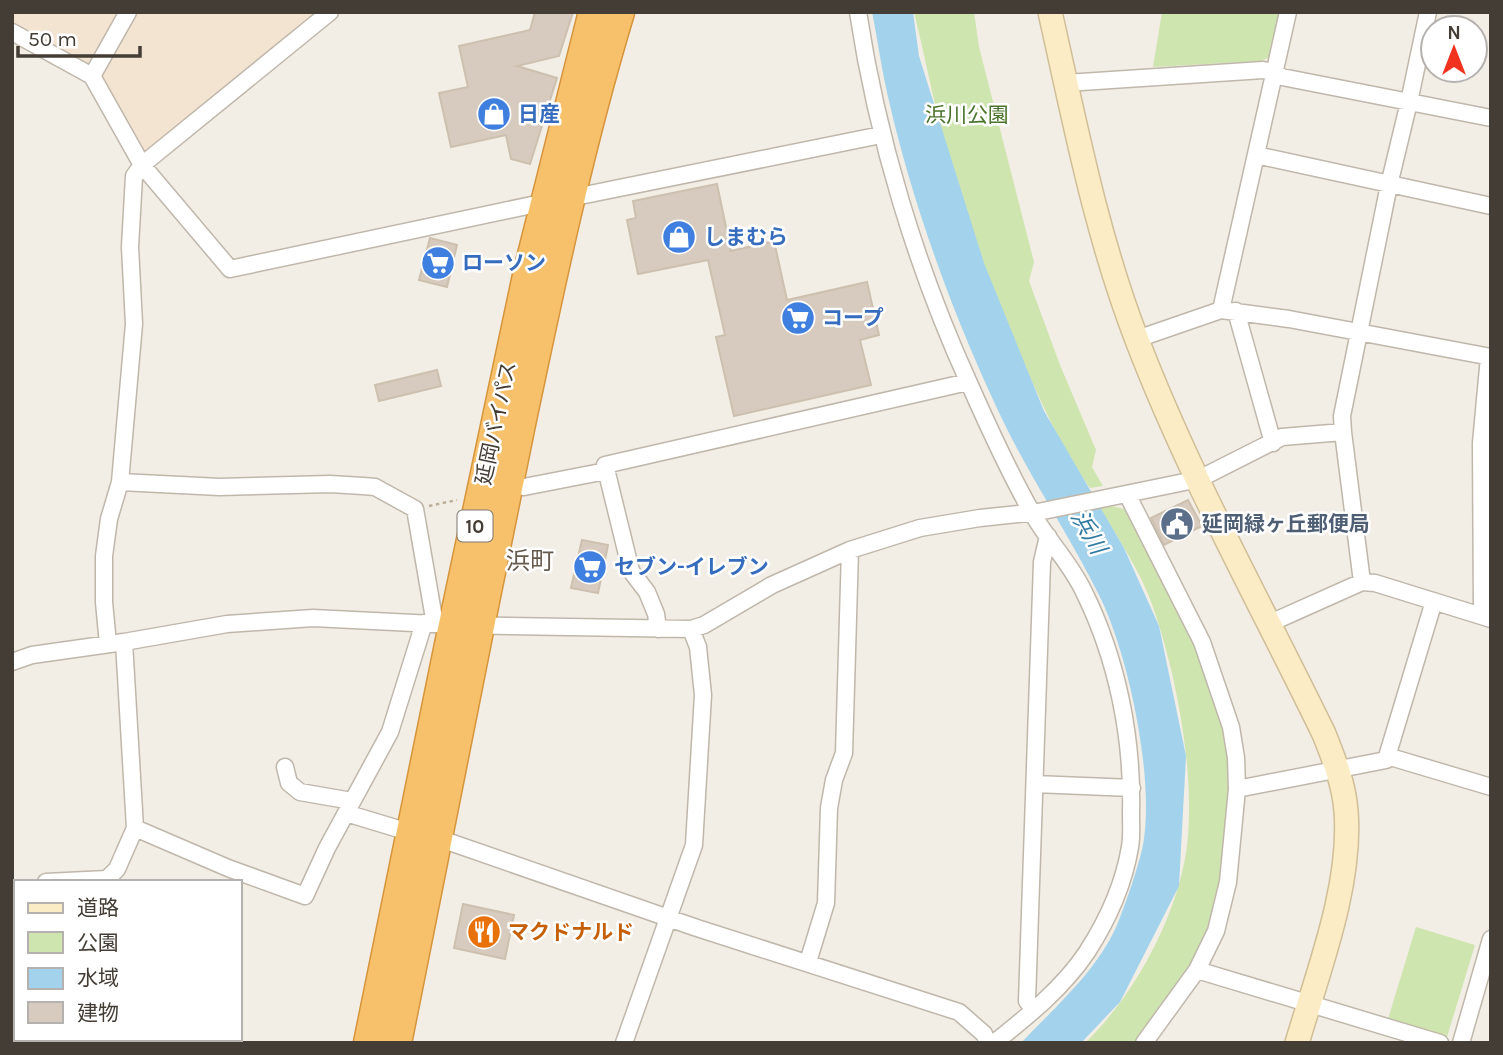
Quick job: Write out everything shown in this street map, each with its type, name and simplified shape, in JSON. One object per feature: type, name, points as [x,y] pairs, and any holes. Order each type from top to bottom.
[{"type":"highway","name":"延岡バイパス","points":[[558,200],[594,12]]},
{"type":"highway","name":"延岡バイパス","points":[[396,1043],[425,835],[448,624],[494,489],[529,271],[558,200],[591,106],[619,12]]},
{"type":"highway","name":"延岡バイパス","points":[[369,1043],[425,835]]},
{"type":"street","points":[[92,76],[128,12]]},
{"type":"street","points":[[87,880],[107,879],[117,869],[135,828],[116,643],[104,602],[104,556],[109,519],[120,482],[134,324],[130,247],[134,176],[142,166],[330,12]]},
{"type":"street","points":[[858,12],[881,135],[932,294],[968,382],[1048,536],[1083,588],[1104,635],[1119,692],[1128,743],[1132,788],[1130,845],[1119,888],[1087,953],[1056,991],[994,1043]]},
{"type":"street","points":[[1050,12],[1078,146],[1098,220],[1137,340],[1161,399],[1268,624],[1324,734],[1338,769],[1346,810],[1344,872],[1297,1043]]},
{"type":"street","points":[[1273,443],[1229,310],[1256,155],[1288,12]]},
{"type":"street","points":[[1362,582],[1342,416],[1389,185],[1428,12]]},
{"type":"street","points":[[12,32],[92,76],[142,166],[230,270],[881,135]]},
{"type":"street","points":[[1066,83],[1263,70],[1282,77],[1491,118]]},
{"type":"street","points":[[1256,155],[1491,206]]},
{"type":"street","points":[[1137,340],[1229,310],[1359,331],[1490,357],[1481,443],[1486,617],[1375,583],[1362,582],[1268,624]]},
{"type":"street","points":[[658,629],[656,614],[647,592],[631,571],[605,465],[968,382]]},
{"type":"street","points":[[12,662],[32,655],[227,624],[313,618],[691,629],[704,625],[772,585],[850,550],[920,528],[1035,512],[1199,479],[1282,438],[1343,432]]},
{"type":"street","points":[[494,489],[524,487],[606,471]]},
{"type":"street","points":[[120,482],[220,487],[330,484],[375,487],[415,509],[448,624],[327,848],[305,896],[228,868],[135,828]]},
{"type":"street","points":[[1127,494],[1202,642],[1231,727],[1237,789],[1227,882],[1216,931],[1197,970],[1144,1043]]},
{"type":"street","points":[[1034,1010],[1027,1001],[1042,562],[1048,536]]},
{"type":"street","points":[[808,962],[826,903],[829,808],[834,780],[844,753],[850,550]]},
{"type":"street","points":[[1237,789],[1386,760],[1434,601]]},
{"type":"street","points":[[624,1043],[694,845],[704,695],[698,647],[691,629]]},
{"type":"street","points":[[1387,756],[1491,787]]},
{"type":"street","points":[[285,767],[289,783],[300,792],[697,928],[960,1012],[984,1034],[988,1043]]},
{"type":"street","points":[[1035,784],[1132,788]]},
{"type":"street","points":[[1461,1043],[1491,939]]},
{"type":"street","points":[[1197,970],[1440,1043]]},
{"type":"path","points":[[415,509],[494,489]]},
{"type":"shaded area","points":[[12,12],[123,12],[91,68],[12,26]]},
{"type":"shaded area","points":[[135,12],[321,12],[144,155],[99,75]]},
{"type":"green space","name":"浜川公園","points":[[914,12],[974,12],[979,47],[1034,262],[1029,281],[1060,365],[1096,450],[1092,467],[1103,486],[1090,488],[1070,457],[1036,391],[997,299],[965,211],[947,151]]},
{"type":"green space","points":[[1162,12],[1280,12],[1270,57],[1261,61],[1153,67]]},
{"type":"green space","points":[[1112,506],[1128,510],[1201,657],[1221,719],[1227,749],[1228,794],[1218,895],[1209,928],[1194,959],[1176,988],[1134,1043],[1085,1043],[1120,1003],[1150,956],[1181,878],[1189,824],[1187,761],[1170,664],[1148,594],[1100,508]]},
{"type":"green space","points":[[1416,927],[1475,945],[1447,1037],[1388,1019]]},
{"type":"water","name":"浜川","points":[[872,12],[913,12],[919,56],[984,263],[1044,411],[1124,548],[1159,626],[1186,756],[1179,886],[1120,1002],[1081,1043],[1021,1043],[1087,973],[1109,942],[1135,874],[1143,845],[1146,818],[1142,754],[1130,684],[1111,622],[1100,597],[1007,429],[955,310],[924,226],[899,142]]},
{"type":"building","points":[[535,12],[573,12],[559,56],[517,66],[557,78],[530,164],[511,159],[506,135],[451,147],[439,93],[468,87],[459,46],[530,30]]},
{"type":"building","name":"コープ","points":[[717,184],[731,251],[774,241],[787,300],[867,282],[879,335],[860,340],[871,385],[734,416],[716,337],[725,335],[708,260],[638,274],[627,220],[636,218],[633,201]]},
{"type":"building","name":"ローソン","points":[[430,238],[457,245],[447,287],[419,280]]},
{"type":"building","points":[[437,370],[441,386],[379,401],[375,385]]},
{"type":"building","points":[[1188,500],[1202,526],[1164,545],[1151,518]]},
{"type":"building","name":"セブン-イレブン","points":[[582,540],[608,545],[598,593],[571,588]]},
{"type":"building","name":"マクドナルド","points":[[463,904],[514,915],[505,959],[454,948]]},
{"type":"place","name":"日産","points":[[494,114]]},
{"type":"place","name":"しまむら","points":[[679,237]]},
{"type":"place","name":"ローソン","points":[[438,263]]},
{"type":"place","name":"コープ","points":[[798,318]]},
{"type":"place","name":"延岡緑ヶ丘郵便局","points":[[1177,524]]},
{"type":"place","name":"セブン-イレブン","points":[[590,567]]},
{"type":"place","name":"マクドナルド","points":[[484,932]]},
{"type":"district","name":"浜町","points":[[530,561]]}]
